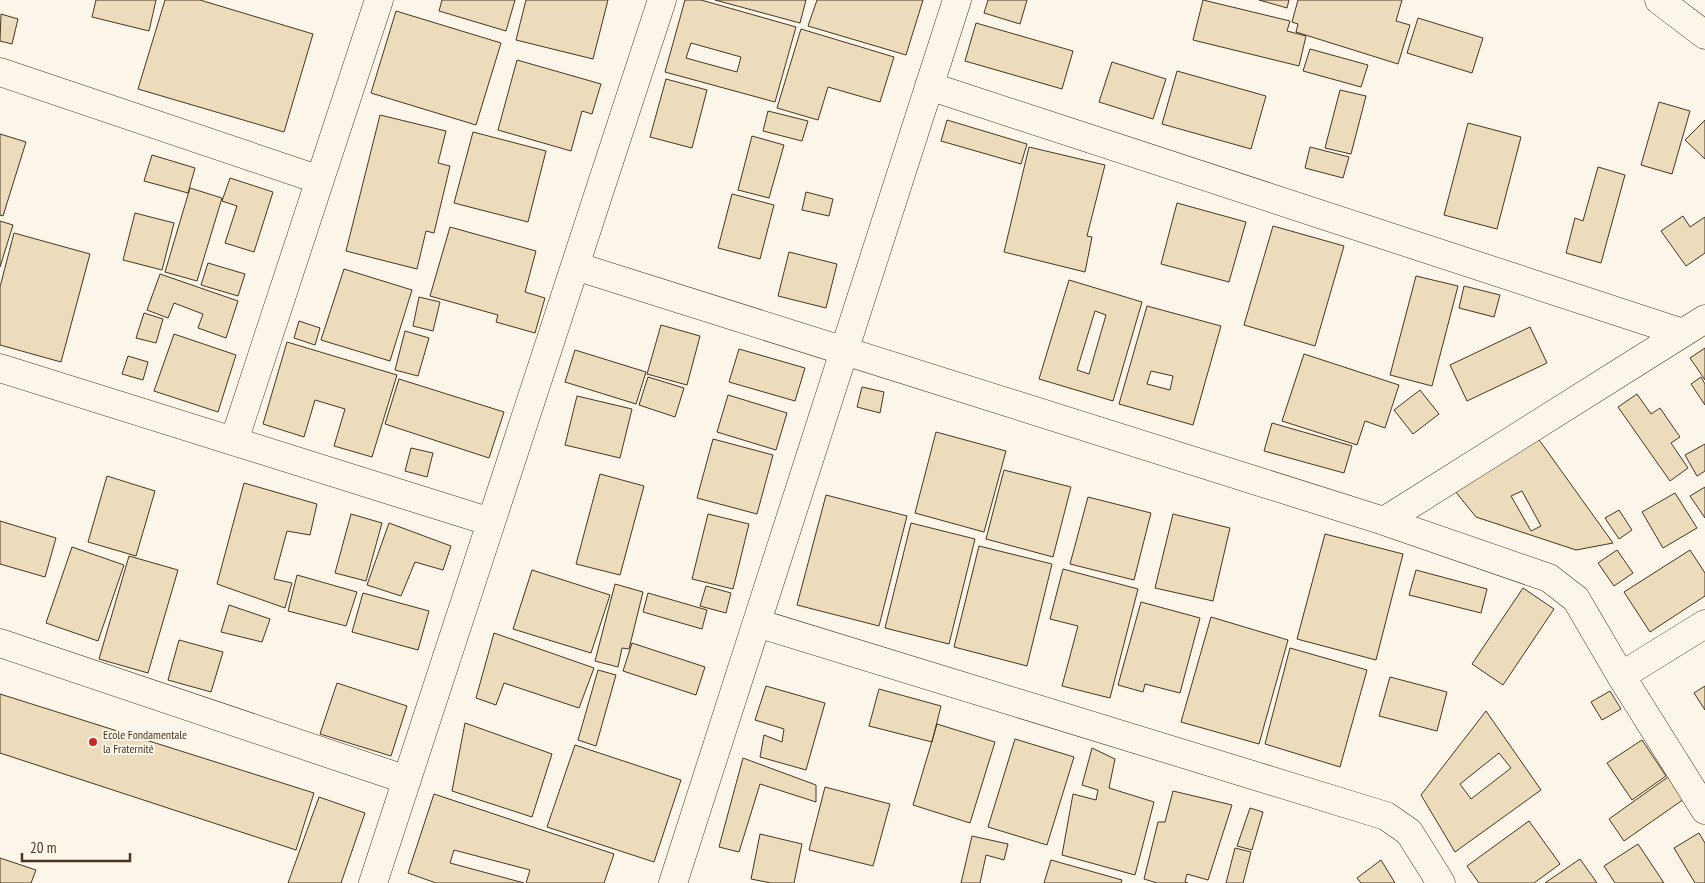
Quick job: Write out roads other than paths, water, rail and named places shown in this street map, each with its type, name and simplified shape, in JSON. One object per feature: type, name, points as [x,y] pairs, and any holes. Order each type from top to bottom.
[{"type":"street","points":[[234,441],[379,0]]},
{"type":"street","points":[[373,883],[662,0]]},
{"type":"street","points":[[674,883],[957,0]]},
{"type":"street","points":[[1662,1],[1705,35]]},
{"type":"street","points":[[0,72],[320,180]]},
{"type":"street","points":[[929,86],[1694,326]]},
{"type":"street","points":[[575,266],[1384,521],[1549,578],[1576,598],[1621,676],[1705,810]]},
{"type":"street","points":[[1384,521],[1694,326]]},
{"type":"street","points":[[0,368],[491,522]]},
{"type":"street","points":[[757,623],[1386,816],[1408,832],[1442,883]]},
{"type":"street","points":[[1621,676],[1705,624]]},
{"type":"street","points":[[0,642],[407,780]]},
{"type":"place","name":"Ecole Fondamentale la Fraternité","points":[[93,742]]}]
